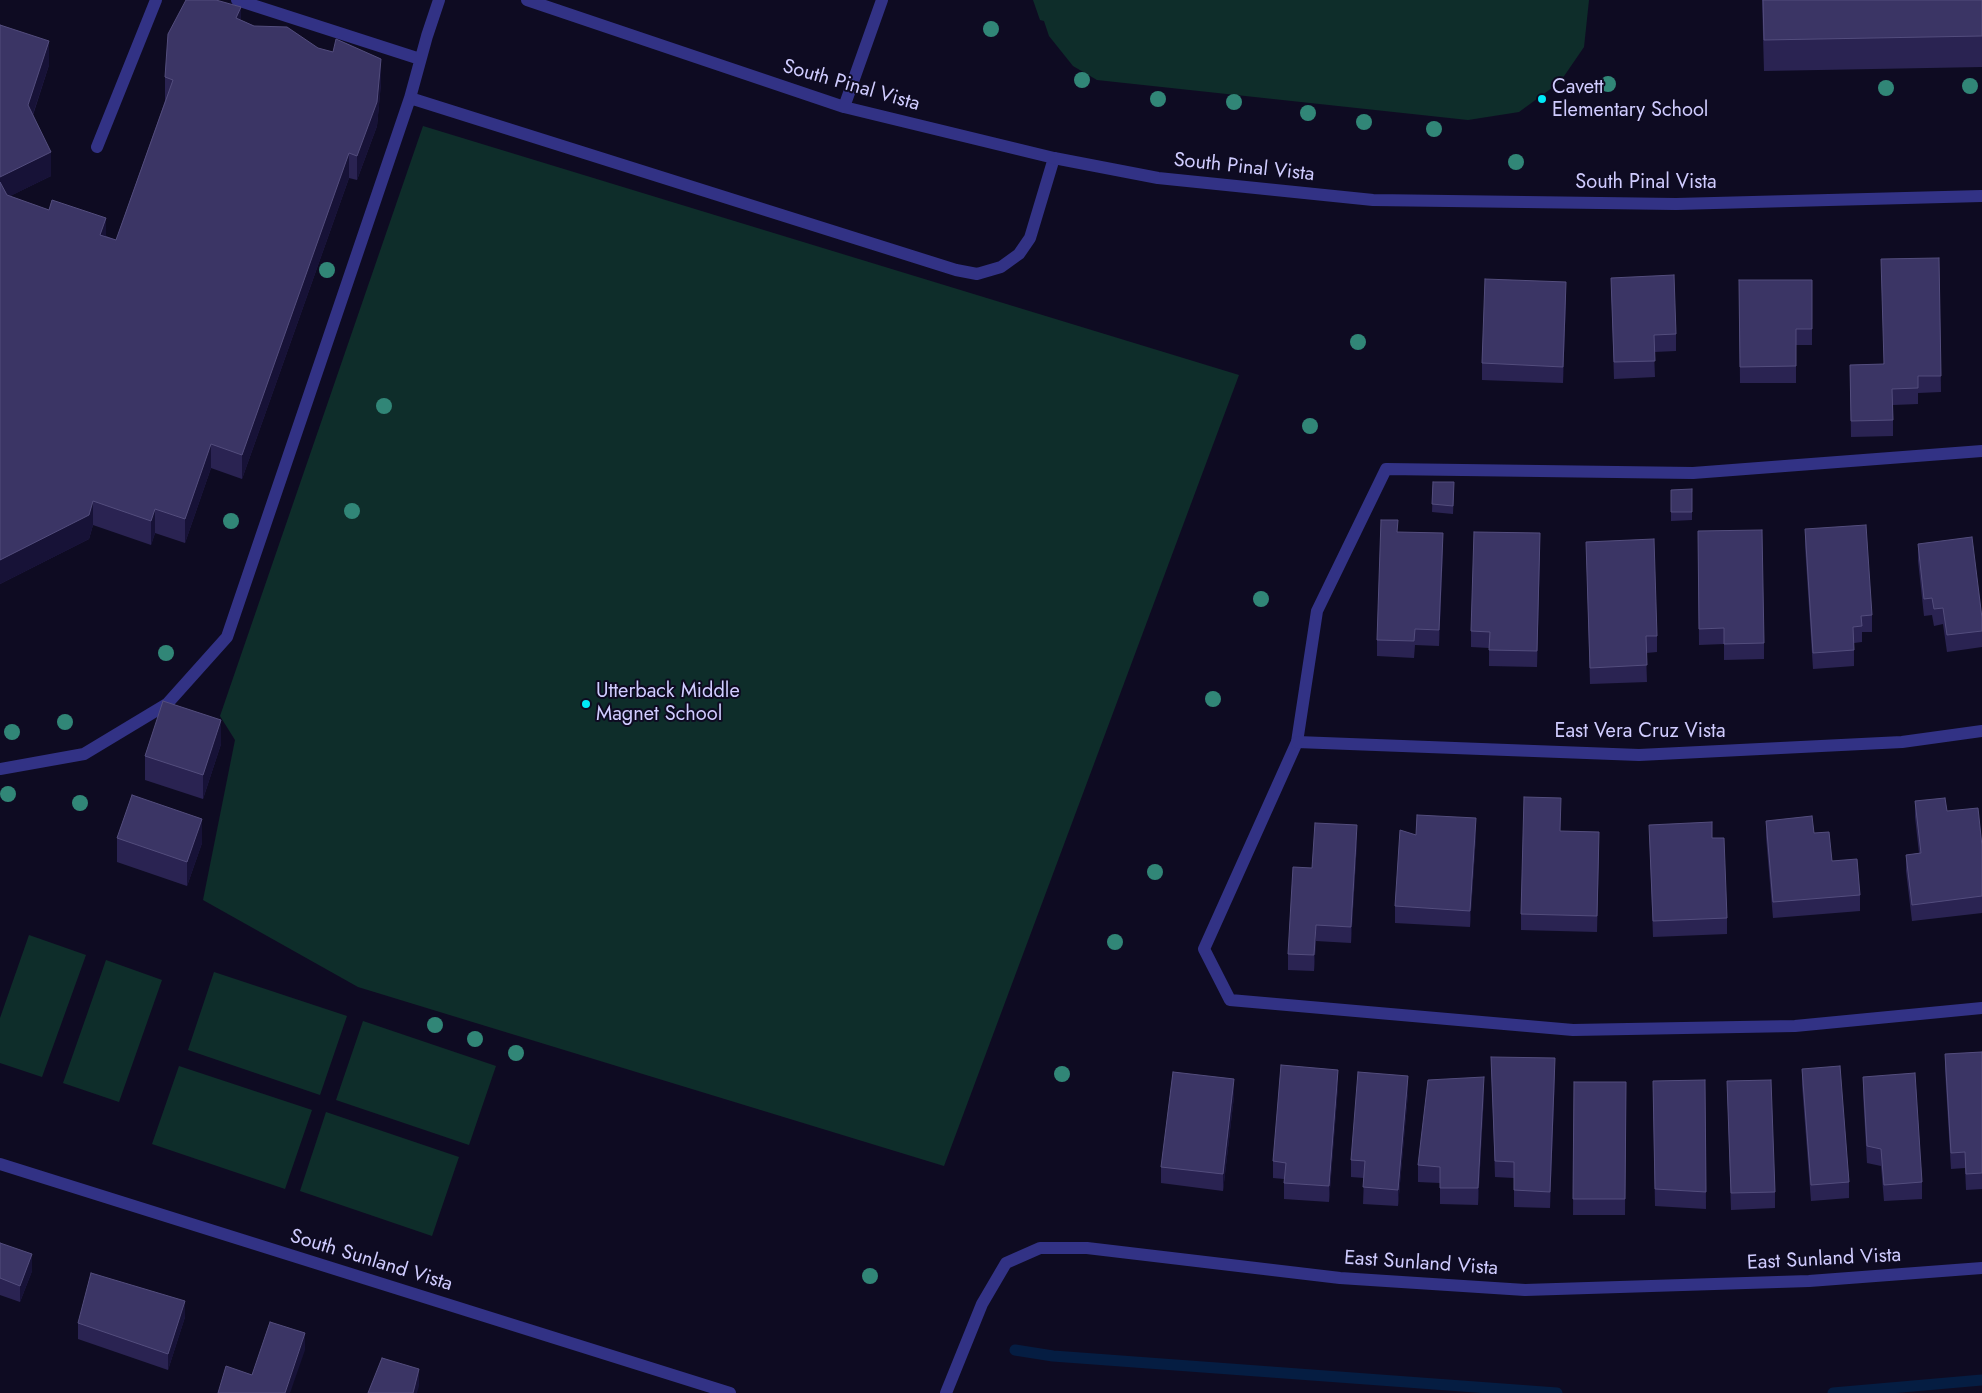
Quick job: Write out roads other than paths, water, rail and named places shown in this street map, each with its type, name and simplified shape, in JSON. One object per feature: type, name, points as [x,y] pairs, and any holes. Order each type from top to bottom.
[{"type":"street","points":[[97,147],[156,0]]},
{"type":"street","points":[[237,0],[420,59]]},
{"type":"street","points":[[0,769],[84,754],[167,704],[226,637],[410,98],[439,0]]},
{"type":"street","name":"South Pinal Vista","points":[[527,0],[844,107],[1054,158],[1158,178],[1373,200],[1676,204],[1982,196]]},
{"type":"street","points":[[844,107],[882,0]]},
{"type":"street","points":[[410,98],[947,267],[977,274],[1001,267],[1019,254],[1030,238],[1054,158]]},
{"type":"street","points":[[1982,451],[1693,473],[1386,469],[1317,612],[1297,742],[1204,950],[1230,1000],[1573,1030],[1796,1026],[1982,1008]]},
{"type":"street","name":"East Vera Cruz Vista","points":[[1297,742],[1639,755],[1902,742],[1982,731]]},
{"type":"street","name":"South Sunland Vista","points":[[0,1164],[730,1393]]},
{"type":"street","name":"East Sunland Vista","points":[[946,1393],[982,1304],[1006,1263],[1040,1248],[1087,1248],[1340,1278],[1525,1290],[1809,1281],[1982,1268]]},
{"type":"waterway","points":[[1015,1350],[1053,1356],[1557,1393]]},
{"type":"waterway","points":[[1833,1393],[1982,1380]]},
{"type":"place","name":"Cavett Elementary School","points":[[1542,99]]},
{"type":"place","name":"Utterback Middle Magnet School","points":[[586,704]]}]
